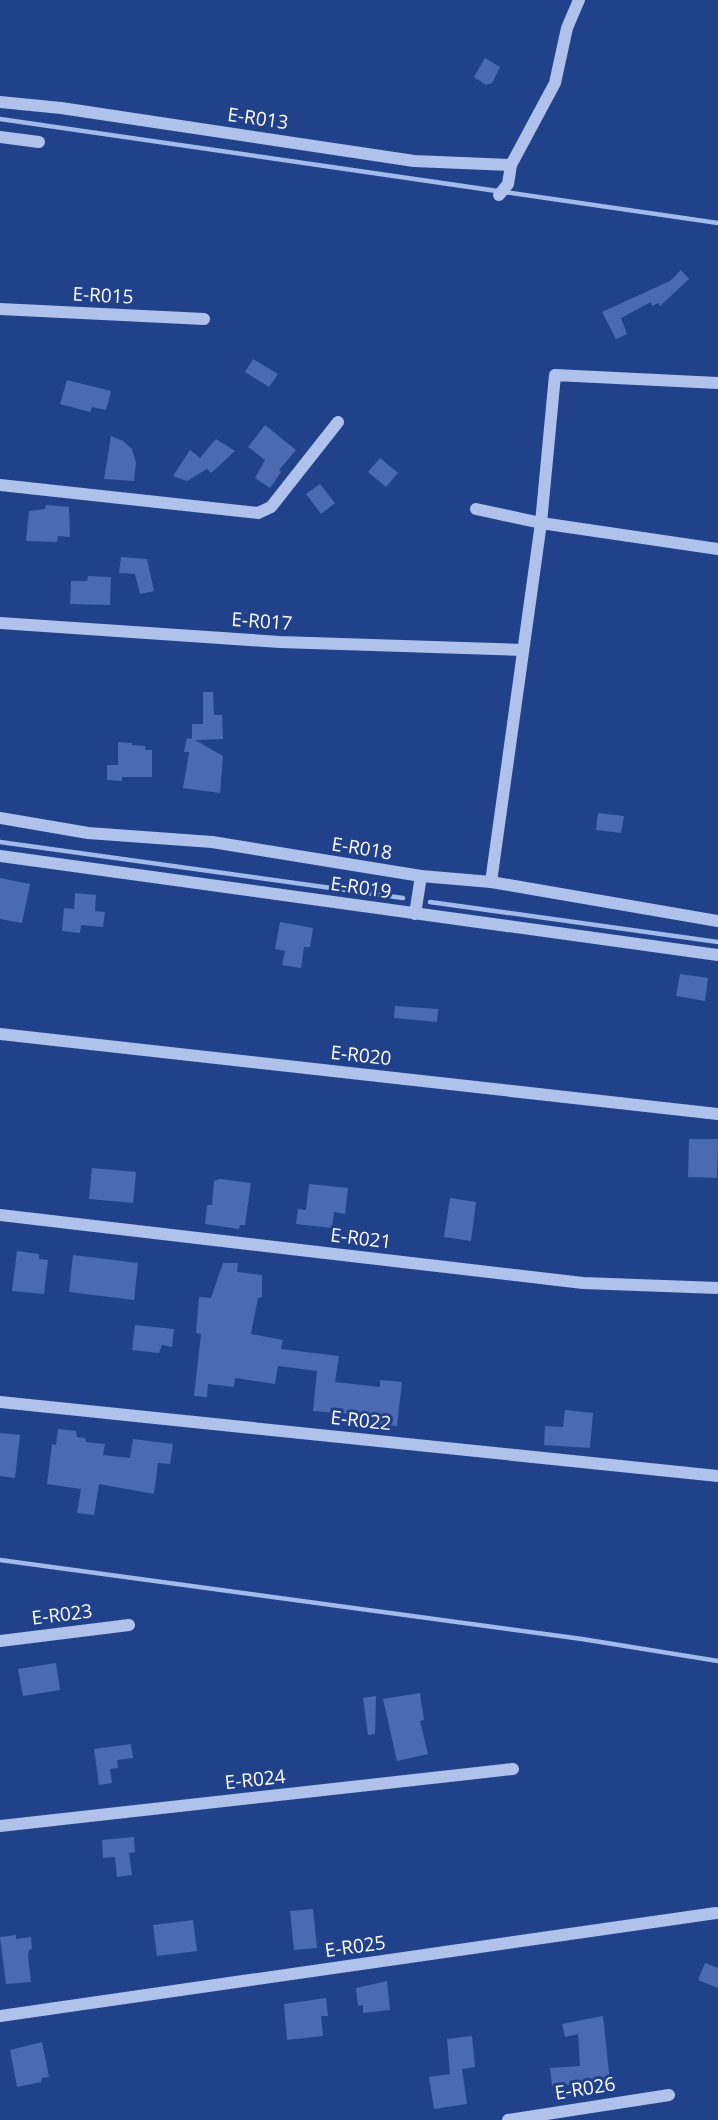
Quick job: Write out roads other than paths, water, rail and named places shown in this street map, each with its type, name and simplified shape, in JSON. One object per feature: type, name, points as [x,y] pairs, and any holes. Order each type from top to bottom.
[{"type":"street","points":[[499,195],[508,184],[511,166],[555,83],[567,29],[579,0]]},
{"type":"street","name":"E-R013","points":[[0,102],[61,108],[414,160],[511,166]]},
{"type":"street","points":[[0,137],[39,142]]},
{"type":"street","name":"E-R015","points":[[0,309],[204,319]]},
{"type":"street","points":[[491,882],[541,523],[555,375],[718,383]]},
{"type":"street","points":[[0,485],[258,513],[271,507],[338,422]]},
{"type":"street","points":[[476,509],[541,523],[718,549]]},
{"type":"street","name":"E-R017","points":[[0,623],[280,642],[523,650]]},
{"type":"street","name":"E-R018","points":[[0,818],[88,833],[212,842],[421,876],[491,882],[718,921]]},
{"type":"street","name":"E-R019","points":[[0,856],[718,955]]},
{"type":"street","points":[[415,914],[421,876]]},
{"type":"street","name":"E-R020","points":[[0,1034],[718,1114]]},
{"type":"street","name":"E-R021","points":[[0,1214],[583,1283],[718,1288]]},
{"type":"street","name":"E-R022","points":[[0,1402],[718,1476]]},
{"type":"street","name":"E-R023","points":[[0,1641],[129,1625]]},
{"type":"street","name":"E-R024","points":[[0,1826],[513,1769]]},
{"type":"street","name":"E-R025","points":[[0,2017],[716,1913]]},
{"type":"street","name":"E-R026","points":[[508,2120],[669,2095]]},
{"type":"waterway","points":[[0,119],[718,223]]},
{"type":"waterway","points":[[0,842],[403,898]]},
{"type":"waterway","points":[[430,902],[718,942]]},
{"type":"waterway","points":[[0,1560],[582,1639],[718,1661]]}]
